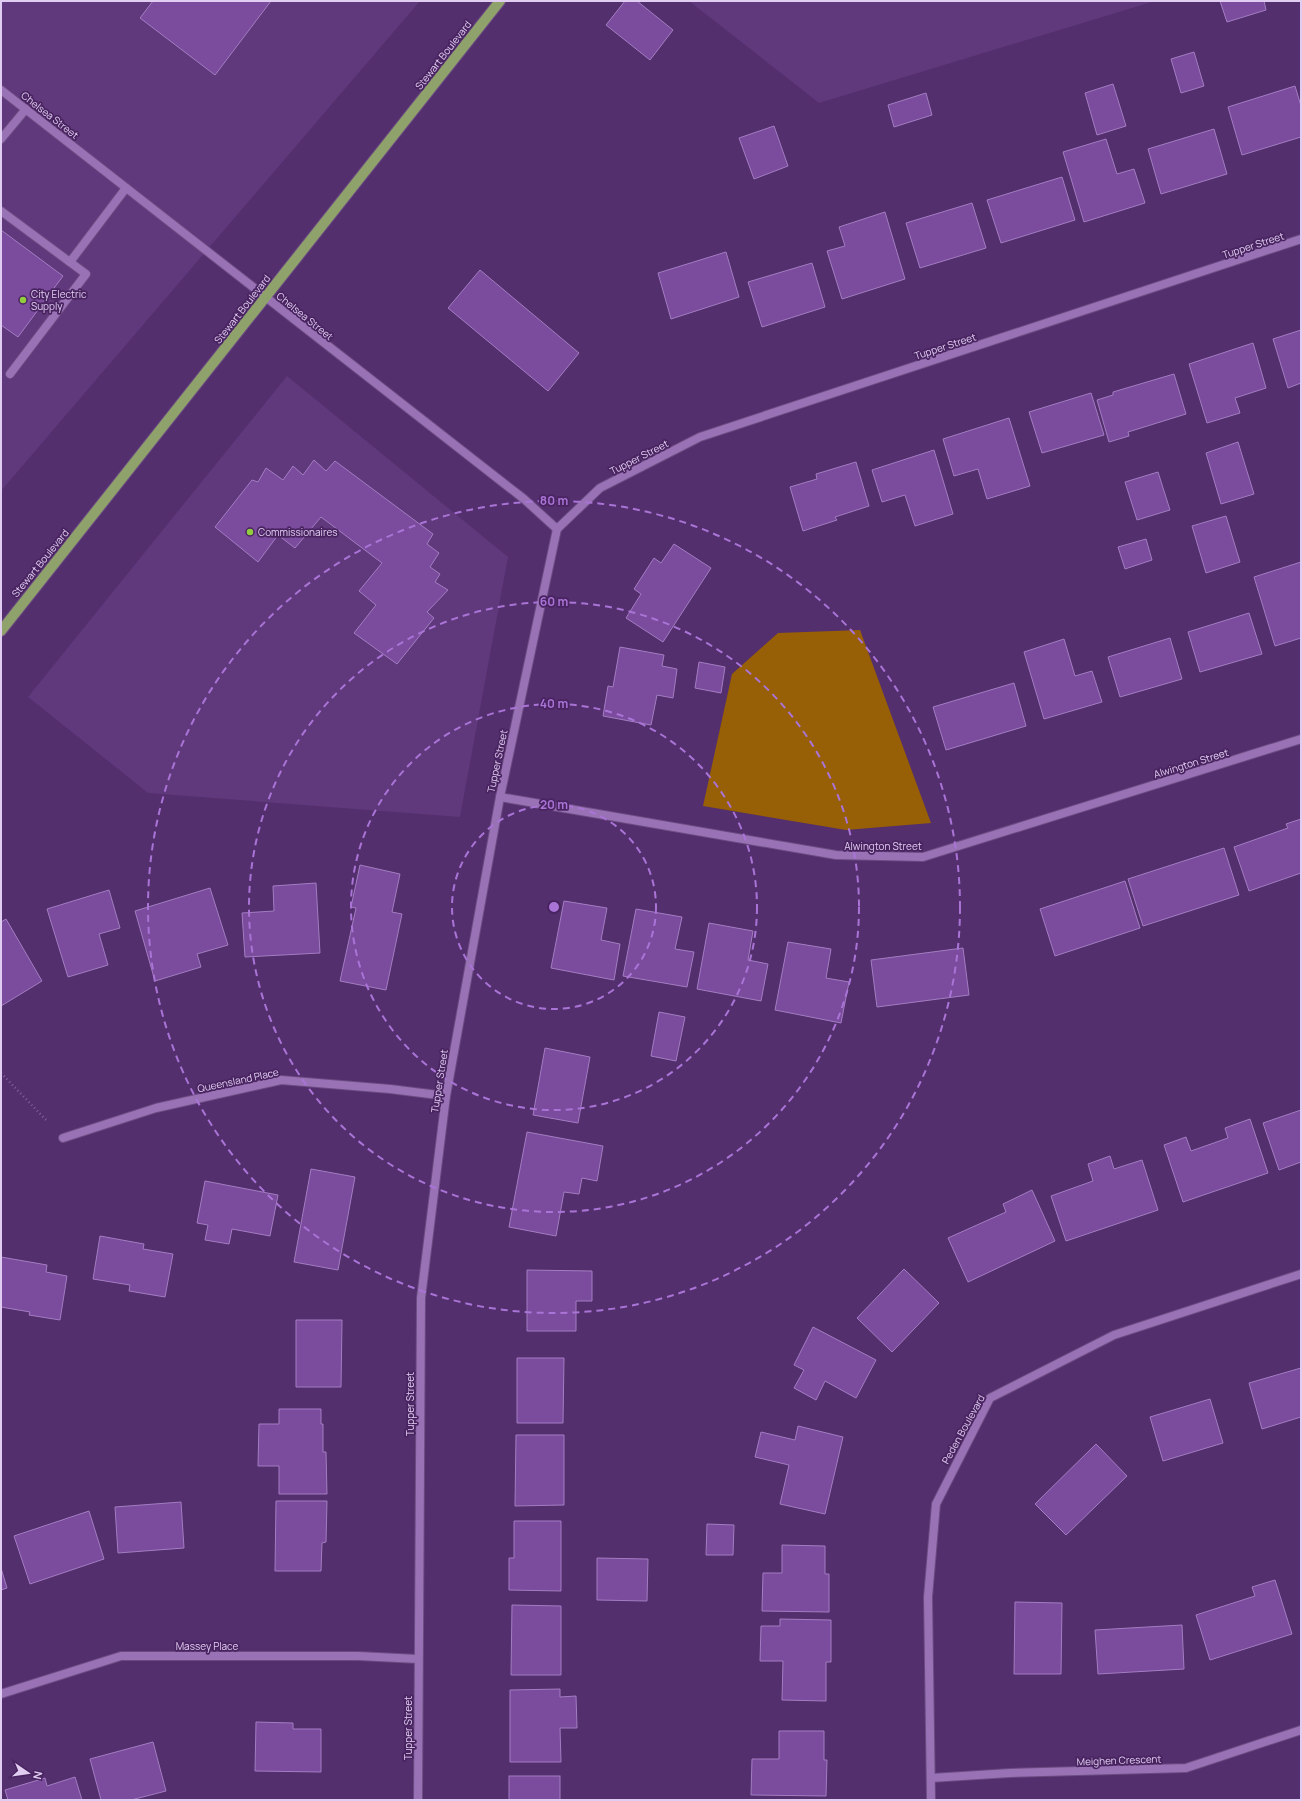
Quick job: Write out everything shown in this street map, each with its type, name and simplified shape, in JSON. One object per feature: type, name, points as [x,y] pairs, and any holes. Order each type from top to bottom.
[{"type":"main road","name":"Stewart Boulevard","points":[[1,631],[267,298],[500,1]]},
{"type":"street","name":"Chelsea Street","points":[[1,90],[524,499],[558,529]]},
{"type":"street","points":[[1,139],[26,109]]},
{"type":"street","points":[[70,262],[126,188]]},
{"type":"street","points":[[1,211],[86,274],[10,374]]},
{"type":"street","name":"Tupper Street","points":[[418,1800],[420,1298],[446,1096],[500,797],[558,529],[600,488],[700,437],[1301,239]]},
{"type":"street","name":"Alwington Street","points":[[500,797],[836,855],[923,857],[1301,739]]},
{"type":"street","name":"Queensland Place","points":[[63,1138],[156,1108],[281,1080],[390,1089],[446,1096]]},
{"type":"street","name":"Peden Boulevard","points":[[931,1800],[928,1597],[936,1504],[990,1398],[1114,1335],[1301,1274]]},
{"type":"street","name":"Massey Place","points":[[1,1694],[121,1656],[358,1656],[418,1659]]},
{"type":"street","name":"Meighen Crescent","points":[[931,1778],[1010,1773],[1186,1768],[1301,1730]]},
{"type":"path","points":[[1,1073],[63,1138]]},
{"type":"shaded area","points":[[1,1],[420,1],[1,491]]},
{"type":"shaded area","points":[[689,1],[1155,1],[819,103]]},
{"type":"shaded area","points":[[287,376],[508,557],[460,817],[148,793],[28,697]]},
{"type":"shaded area","points":[[860,630],[931,823],[846,830],[703,806],[732,674],[778,633]]},
{"type":"building","points":[[153,1],[271,1],[215,75],[140,18]]},
{"type":"building","points":[[625,1],[637,1],[673,30],[650,60],[606,25]]},
{"type":"building","points":[[1220,1],[1264,1],[1266,10],[1227,22]]},
{"type":"building","points":[[1194,52],[1204,86],[1181,93],[1171,59]]},
{"type":"building","points":[[1113,84],[1126,126],[1097,135],[1085,93]]},
{"type":"building","points":[[1295,86],[1301,106],[1301,137],[1242,155],[1228,107]]},
{"type":"building","points":[[926,93],[932,115],[894,127],[888,105]]},
{"type":"building","points":[[774,126],[788,166],[754,179],[739,138]]},
{"type":"building","points":[[1214,129],[1227,174],[1161,194],[1148,149]]},
{"type":"building","points":[[1106,139],[1117,174],[1134,169],[1145,203],[1084,222],[1063,152]]},
{"type":"building","points":[[1062,177],[1075,220],[1001,243],[987,200]]},
{"type":"building","points":[[972,203],[986,248],[920,268],[906,223]]},
{"type":"building","points":[[885,212],[905,279],[842,299],[827,251],[845,246],[839,227]]},
{"type":"building","name":"City Electric Supply","points":[[1,230],[63,276],[18,337],[1,325]]},
{"type":"building","points":[[726,252],[739,297],[671,319],[658,273]]},
{"type":"building","points":[[812,263],[825,307],[762,327],[748,282]]},
{"type":"building","points":[[480,270],[579,353],[548,391],[448,308]]},
{"type":"building","points":[[1301,330],[1301,383],[1288,388],[1273,339]]},
{"type":"building","points":[[1253,343],[1266,388],[1235,398],[1240,413],[1207,423],[1189,364]]},
{"type":"building","points":[[1174,374],[1186,414],[1128,432],[1129,436],[1109,442],[1097,400],[1113,395],[1113,392]]},
{"type":"building","points":[[1091,393],[1104,435],[1042,453],[1029,412]]},
{"type":"building","points":[[1009,418],[1030,486],[987,499],[978,469],[954,476],[943,439]]},
{"type":"building","points":[[1238,442],[1254,494],[1221,504],[1206,453]]},
{"type":"building","points":[[934,450],[953,514],[915,526],[905,495],[882,502],[872,470]]},
{"type":"building","points":[[314,460],[326,471],[335,461],[433,534],[427,544],[439,553],[430,567],[440,574],[435,582],[448,590],[427,612],[434,618],[397,664],[354,633],[376,605],[359,591],[382,563],[321,517],[295,548],[278,535],[258,562],[215,527],[252,480],[258,482],[266,468],[283,480],[293,466],[303,475]]},
{"type":"building","points":[[856,462],[869,506],[835,517],[837,520],[803,531],[790,487],[817,479],[816,474]]},
{"type":"building","points":[[1158,472],[1170,510],[1137,520],[1125,482]]},
{"type":"building","points":[[1226,516],[1240,562],[1206,573],[1192,526]]},
{"type":"building","points":[[1146,539],[1152,560],[1125,569],[1118,547]]},
{"type":"building","points":[[674,544],[711,568],[663,642],[626,618],[641,594],[634,589],[654,558],[661,563]]},
{"type":"building","points":[[1301,562],[1301,638],[1275,646],[1254,577]]},
{"type":"building","points":[[1249,613],[1262,654],[1200,672],[1188,632]]},
{"type":"building","points":[[1170,638],[1182,679],[1120,697],[1108,657]]},
{"type":"building","points":[[1064,639],[1075,676],[1092,671],[1102,702],[1044,719],[1024,652]]},
{"type":"building","points":[[620,647],[664,655],[662,666],[677,669],[673,698],[657,695],[651,725],[603,716],[608,686],[613,687]]},
{"type":"building","points":[[699,662],[725,667],[721,693],[695,688]]},
{"type":"building","points":[[1014,683],[1026,726],[946,750],[933,707]]},
{"type":"building","points":[[1301,819],[1301,873],[1249,891],[1234,847],[1288,828],[1286,824]]},
{"type":"building","points":[[1224,848],[1239,895],[1143,926],[1128,879]]},
{"type":"building","points":[[360,865],[400,874],[392,912],[402,914],[386,990],[340,981],[356,908],[351,907]]},
{"type":"building","points":[[1125,881],[1140,928],[1055,956],[1040,909]]},
{"type":"building","points":[[316,883],[320,953],[245,957],[242,913],[274,911],[273,886]]},
{"type":"building","points":[[210,888],[228,945],[197,954],[201,967],[155,981],[135,911]]},
{"type":"building","points":[[109,890],[120,928],[99,934],[108,965],[68,977],[47,909]]},
{"type":"building","points":[[564,901],[607,908],[601,940],[620,944],[614,980],[551,968]]},
{"type":"building","points":[[636,909],[682,917],[675,949],[694,952],[687,987],[623,976]]},
{"type":"building","points":[[6,919],[42,981],[1,1006],[1,922]]},
{"type":"building","points":[[709,923],[753,931],[748,960],[768,964],[761,1001],[697,989]]},
{"type":"building","points":[[788,942],[831,949],[826,978],[849,982],[841,1023],[775,1010]]},
{"type":"building","points":[[963,948],[969,995],[877,1007],[871,960]]},
{"type":"building","points":[[659,1012],[685,1017],[676,1061],[651,1056]]},
{"type":"building","points":[[545,1048],[590,1057],[578,1123],[533,1115]]},
{"type":"building","points":[[1301,1110],[1301,1162],[1279,1170],[1263,1123]]},
{"type":"building","points":[[1250,1119],[1268,1173],[1183,1202],[1164,1145],[1186,1137],[1191,1151],[1228,1138],[1225,1128]]},
{"type":"building","points":[[527,1132],[603,1146],[597,1181],[582,1178],[579,1194],[564,1192],[556,1236],[509,1227]]},
{"type":"building","points":[[1110,1156],[1114,1169],[1142,1160],[1158,1210],[1066,1241],[1051,1196],[1093,1181],[1088,1164]]},
{"type":"building","points":[[311,1169],[355,1177],[338,1270],[294,1262]]},
{"type":"building","points":[[205,1181],[278,1195],[270,1236],[232,1229],[229,1244],[205,1240],[208,1225],[197,1223]]},
{"type":"building","points":[[1032,1190],[1055,1241],[968,1282],[948,1238],[1006,1212],[1003,1204]]},
{"type":"building","points":[[100,1236],[144,1244],[143,1249],[173,1254],[165,1297],[129,1291],[130,1285],[93,1279]]},
{"type":"building","points":[[1,1257],[47,1265],[46,1272],[67,1276],[60,1320],[29,1315],[30,1312],[1,1307]]},
{"type":"building","points":[[904,1269],[939,1303],[892,1352],[857,1318]]},
{"type":"building","points":[[527,1270],[592,1271],[592,1301],[576,1301],[576,1331],[527,1331]]},
{"type":"building","points":[[296,1320],[342,1320],[341,1387],[296,1387]]},
{"type":"building","points":[[813,1327],[876,1360],[856,1398],[825,1381],[816,1400],[794,1388],[804,1370],[794,1365]]},
{"type":"building","points":[[517,1358],[564,1358],[563,1423],[517,1423]]},
{"type":"building","points":[[1301,1368],[1301,1417],[1262,1429],[1249,1383]]},
{"type":"building","points":[[1210,1399],[1223,1443],[1163,1461],[1150,1417]]},
{"type":"building","points":[[279,1409],[321,1409],[321,1424],[323,1424],[323,1452],[326,1452],[327,1494],[279,1494],[279,1466],[258,1466],[259,1424],[279,1424]]},
{"type":"building","points":[[798,1426],[843,1437],[825,1514],[780,1504],[789,1465],[755,1457],[761,1432],[795,1440]]},
{"type":"building","points":[[516,1435],[564,1435],[564,1505],[515,1506]]},
{"type":"building","points":[[1096,1444],[1127,1476],[1066,1535],[1035,1504]]},
{"type":"building","points":[[276,1501],[327,1501],[326,1542],[322,1543],[321,1571],[275,1571]]},
{"type":"building","points":[[181,1502],[184,1548],[118,1553],[115,1507]]},
{"type":"building","points":[[89,1511],[104,1559],[30,1584],[14,1536]]},
{"type":"building","points":[[514,1521],[561,1521],[561,1591],[509,1590],[509,1558],[514,1558]]},
{"type":"building","points":[[707,1524],[734,1525],[733,1555],[706,1555]]},
{"type":"building","points":[[782,1545],[825,1546],[825,1574],[829,1574],[829,1612],[762,1611],[763,1573],[782,1573]]},
{"type":"building","points":[[597,1558],[648,1559],[647,1601],[597,1600]]},
{"type":"building","points":[[1,1568],[7,1588],[1,1590]]},
{"type":"building","points":[[1275,1580],[1292,1634],[1210,1660],[1196,1615],[1255,1596],[1252,1587]]},
{"type":"building","points":[[1015,1602],[1062,1603],[1061,1674],[1014,1674]]},
{"type":"building","points":[[512,1605],[561,1606],[561,1675],[511,1675]]},
{"type":"building","points":[[780,1619],[831,1620],[831,1662],[826,1662],[826,1701],[782,1700],[783,1661],[760,1661],[761,1626],[780,1626]]},
{"type":"building","points":[[1182,1625],[1184,1669],[1098,1674],[1095,1630]]},
{"type":"building","points":[[560,1689],[560,1697],[576,1696],[577,1728],[560,1728],[561,1762],[510,1762],[510,1690]]},
{"type":"building","points":[[256,1722],[293,1723],[293,1729],[321,1729],[321,1772],[255,1771]]},
{"type":"building","points":[[779,1731],[824,1731],[824,1760],[827,1760],[826,1796],[751,1795],[752,1759],[779,1759]]},
{"type":"building","points":[[153,1742],[166,1791],[131,1800],[101,1800],[90,1759]]},
{"type":"building","points":[[509,1776],[560,1776],[560,1800],[509,1800]]},
{"type":"building","points":[[75,1777],[82,1800],[8,1800],[5,1790],[45,1778],[47,1786]]},
{"type":"place","name":"City Electric Supply","points":[[23,300]]},
{"type":"place","name":"Commissionaires","points":[[250,532]]}]
